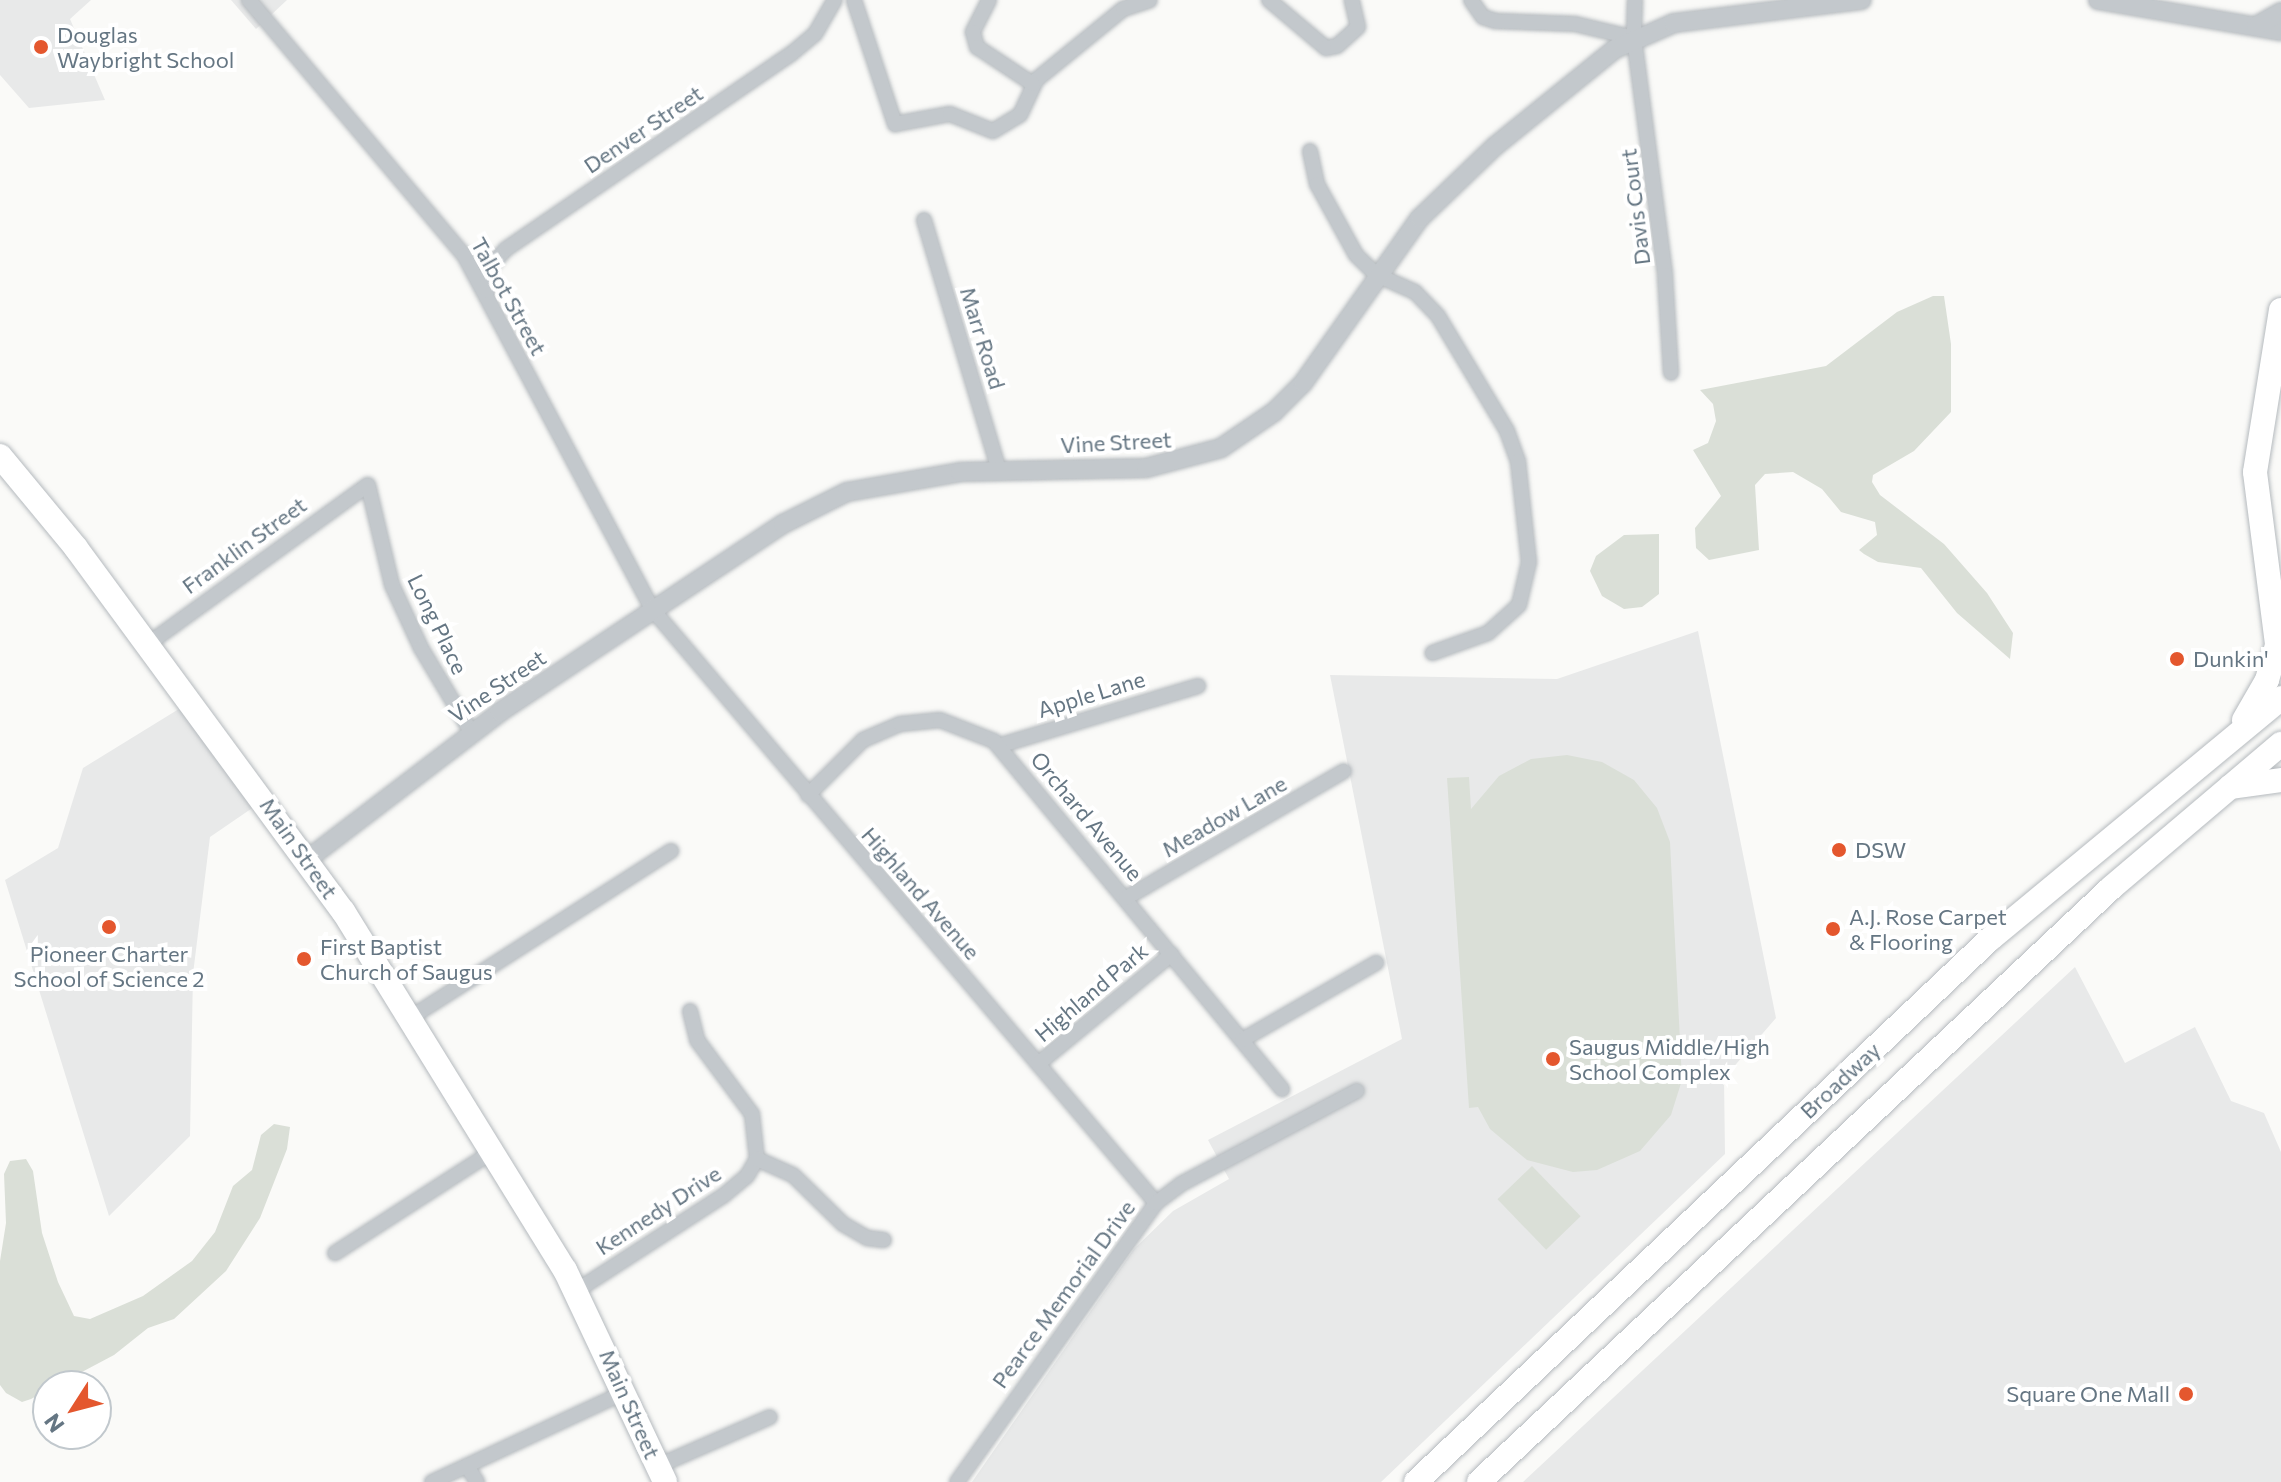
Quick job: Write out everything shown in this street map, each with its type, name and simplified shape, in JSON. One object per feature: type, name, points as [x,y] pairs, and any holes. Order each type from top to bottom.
[{"type":"main road","points":[[2231,740],[2261,692],[2276,651],[2255,472],[2281,310]]},
{"type":"main road","name":"Main Street","points":[[0,456],[148,644],[308,859],[493,1151],[576,1291],[662,1474]]},
{"type":"main road","points":[[2268,575],[2281,598]]},
{"type":"main road","name":"Broadway","points":[[1416,1482],[1990,939],[2281,698]]},
{"type":"main road","name":"Broadway","points":[[1479,1482],[2111,888],[2281,744]]},
{"type":"main road","points":[[2228,787],[2281,780]]},
{"type":"street","name":"Talbot Street","points":[[249,0],[455,242],[488,295],[653,610]]},
{"type":"street","name":"Denver Street","points":[[488,295],[488,269],[506,249],[791,54],[815,34],[835,0]]},
{"type":"street","points":[[854,0],[895,124],[950,114],[1003,130],[1020,115],[1033,84],[1123,9],[1150,0]]},
{"type":"street","points":[[989,0],[973,32],[977,47],[1033,84]]},
{"type":"street","points":[[1269,0],[1326,48],[1337,46],[1358,27],[1352,0]]},
{"type":"street","points":[[1471,0],[1483,17],[1495,21],[1575,24],[1634,38]]},
{"type":"street","name":"Davis Court","points":[[1635,0],[1634,38],[1665,275],[1671,373]]},
{"type":"street","name":"Vine Street","points":[[308,859],[471,732],[783,524],[847,492],[915,477],[999,470],[1146,468],[1221,448],[1274,412],[1303,383],[1420,218],[1494,147],[1634,38],[1674,23],[1791,4],[1862,0]]},
{"type":"street","points":[[2098,0],[2170,6],[2281,31]]},
{"type":"street","points":[[2256,26],[2281,12]]},
{"type":"street","points":[[1310,151],[1317,184],[1356,255],[1377,275],[1402,283],[1438,316],[1507,431],[1518,461],[1529,562],[1519,605],[1488,633],[1432,653]]},
{"type":"street","name":"Marr Road","points":[[924,220],[999,470]]},
{"type":"street","name":"Franklin Street","points":[[148,644],[368,485]]},
{"type":"street","name":"Long Place","points":[[368,485],[392,585],[421,648],[471,732]]},
{"type":"street","name":"Highland Avenue","points":[[653,610],[1156,1203]]},
{"type":"street","name":"Apple Lane","points":[[998,746],[1198,686]]},
{"type":"street","name":"Orchard Avenue","points":[[808,795],[863,740],[900,724],[940,720],[998,746],[1282,1089]]},
{"type":"street","name":"Meadow Lane","points":[[1126,898],[1344,771]]},
{"type":"street","points":[[410,1018],[671,851]]},
{"type":"street","name":"Highland Park","points":[[1038,1064],[1172,954]]},
{"type":"street","points":[[1242,1040],[1376,963]]},
{"type":"street","points":[[690,1011],[697,1040],[752,1114],[757,1159],[793,1175],[857,1233],[884,1240]]},
{"type":"street","name":"Pearce Memorial Drive","points":[[957,1482],[1156,1203],[1181,1184],[1357,1091]]},
{"type":"street","points":[[335,1253],[493,1151]]},
{"type":"street","name":"Kennedy Drive","points":[[576,1291],[723,1196],[747,1176],[757,1159]]},
{"type":"street","points":[[432,1482],[625,1392]]},
{"type":"street","points":[[662,1474],[770,1417]]},
{"type":"street","points":[[467,1466],[477,1482]]},
{"type":"shaded area","name":"Douglas Waybright School","points":[[0,0],[91,0],[70,19],[105,100],[29,108],[0,75]]},
{"type":"shaded area","name":"Douglas Waybright School","points":[[231,0],[287,0],[256,29]]},
{"type":"shaded area","points":[[1933,296],[1944,296],[1951,344],[1951,412],[1914,451],[1873,475],[1872,482],[1880,495],[1944,544],[1987,593],[2013,633],[2010,659],[1957,613],[1921,568],[1878,562],[1859,550],[1877,535],[1875,522],[1841,512],[1822,489],[1793,472],[1765,474],[1755,485],[1759,550],[1709,560],[1696,548],[1695,528],[1721,496],[1693,450],[1708,443],[1716,421],[1713,404],[1700,390],[1826,366],[1897,312]]},
{"type":"shaded area","points":[[1659,534],[1659,594],[1642,607],[1624,609],[1602,596],[1590,571],[1596,556],[1624,535]]},
{"type":"shaded area","name":"Saugus Middle/High School Complex","points":[[1698,631],[1776,1018],[1724,1078],[1725,1154],[1381,1482],[972,1482],[1134,1249],[1173,1211],[1229,1179],[1208,1140],[1402,1039],[1330,675],[1557,679]]},
{"type":"shaded area","name":"Pioneer Charter School of Science 2","points":[[187,704],[258,804],[210,837],[193,974],[190,1136],[109,1216],[5,880],[58,848],[83,768]]},
{"type":"shaded area","points":[[1567,755],[1602,762],[1634,780],[1657,808],[1670,842],[1682,1080],[1671,1115],[1640,1151],[1597,1170],[1573,1172],[1527,1160],[1490,1129],[1478,1107],[1469,1108],[1447,778],[1469,777],[1471,809],[1499,776],[1531,759]]},
{"type":"shaded area","points":[[2075,967],[2125,1063],[2195,1027],[2231,1101],[2264,1113],[2281,1152],[2281,1482],[1523,1482]]},
{"type":"shaded area","points":[[274,1124],[290,1127],[287,1149],[260,1218],[226,1271],[174,1319],[148,1328],[114,1355],[86,1370],[32,1370],[31,1399],[22,1402],[6,1393],[0,1385],[0,1261],[6,1223],[4,1174],[10,1161],[26,1159],[33,1171],[42,1233],[58,1282],[74,1316],[90,1319],[143,1296],[192,1261],[215,1232],[233,1186],[252,1170],[261,1135]]},
{"type":"shaded area","points":[[1532,1166],[1581,1216],[1546,1250],[1497,1199]]},
{"type":"place","name":"Douglas Waybright School","points":[[41,47]]},
{"type":"place","name":"Dunkin'","points":[[2177,659]]},
{"type":"place","name":"DSW","points":[[1839,850]]},
{"type":"place","name":"Pioneer Charter School of Science 2","points":[[109,927]]},
{"type":"place","name":"A.J. Rose Carpet & Flooring","points":[[1833,929]]},
{"type":"place","name":"First Baptist Church of Saugus","points":[[304,959]]},
{"type":"place","name":"Saugus Middle/High School Complex","points":[[1553,1059]]},
{"type":"place","name":"Square One Mall","points":[[2186,1394]]}]
